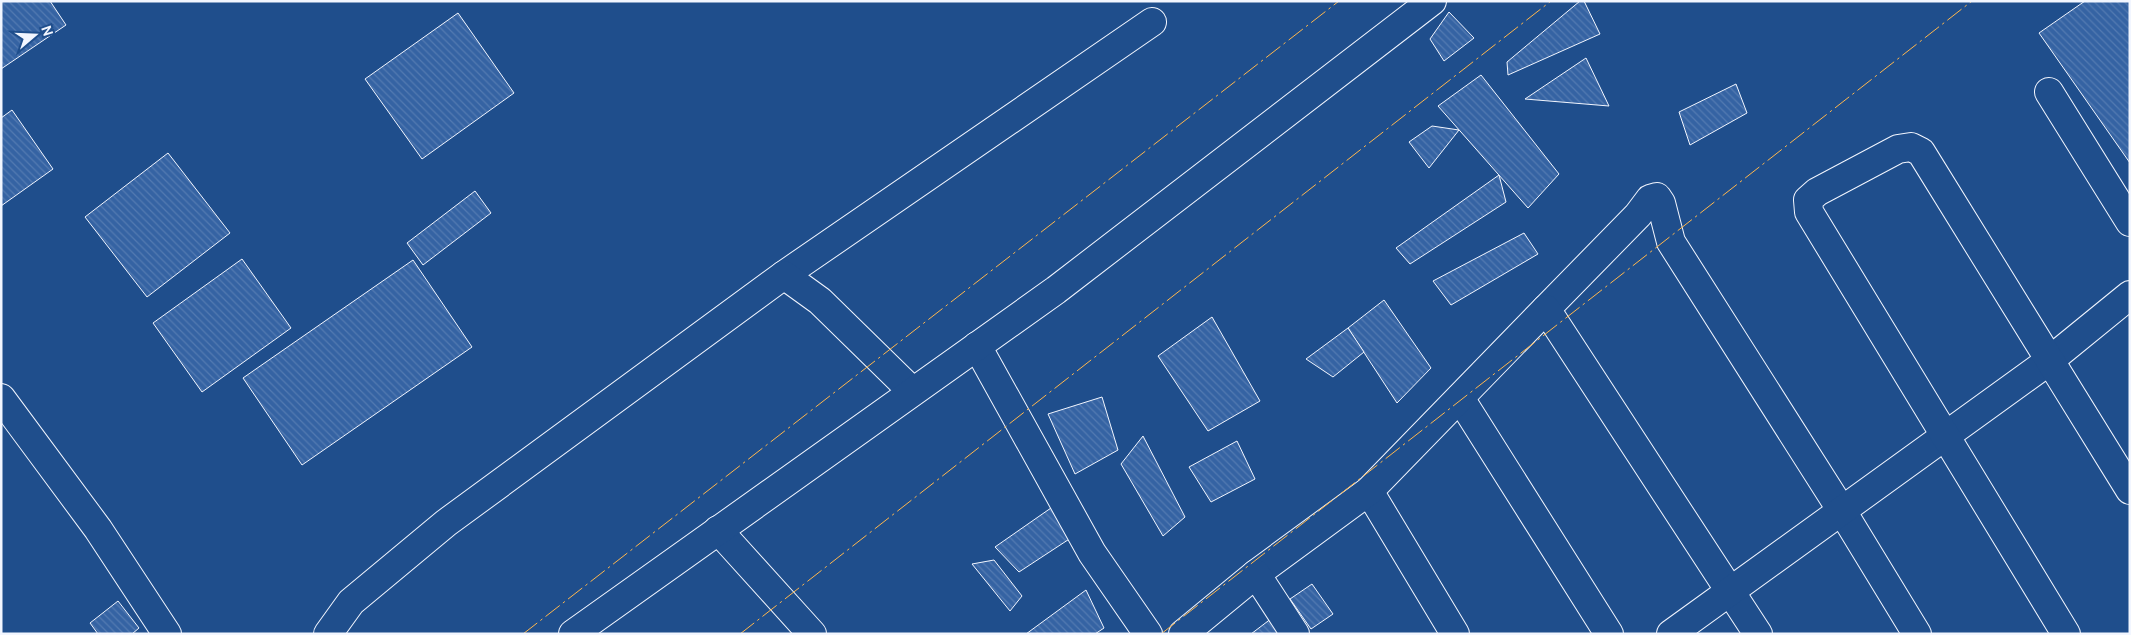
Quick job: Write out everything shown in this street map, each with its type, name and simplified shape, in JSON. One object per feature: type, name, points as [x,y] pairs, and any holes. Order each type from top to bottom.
[{"type":"street","points":[[573,634],[1056,290],[1432,1]]},
{"type":"street","points":[[328,634],[351,602],[446,523],[784,275],[1152,22]]},
{"type":"street","points":[[2049,92],[2130,222]]},
{"type":"street","points":[[2066,634],[1809,212],[1808,200],[1817,192],[1898,149],[1911,148],[1921,152],[2130,490]]},
{"type":"street","points":[[1184,634],[1256,574],[1369,491],[1638,215],[1650,199],[1657,197],[1661,203],[1671,242],[1842,511],[1916,634]]},
{"type":"street","points":[[784,275],[820,301],[912,391]]},
{"type":"street","points":[[1672,634],[2049,361],[2130,295]]},
{"type":"street","points":[[1546,309],[1758,634]]},
{"type":"street","points":[[977,346],[1092,553],[1148,634]]},
{"type":"street","points":[[1,398],[98,529],[167,634]]},
{"type":"street","points":[[1460,398],[1609,634]]},
{"type":"street","points":[[1369,491],[1455,634]]},
{"type":"street","points":[[718,530],[812,634]]},
{"type":"street","points":[[1256,574],[1295,634]]},
{"type":"building","points":[[1,1],[50,1],[66,25],[1,69]]},
{"type":"building","points":[[1580,1],[1584,1],[1600,34],[1508,75],[1507,62]]},
{"type":"building","points":[[2085,1],[2130,1],[2130,163],[2039,33]]},
{"type":"building","points":[[1449,12],[1474,38],[1444,61],[1430,39]]},
{"type":"building","points":[[458,13],[514,93],[422,159],[365,79]]},
{"type":"building","points":[[1586,58],[1609,106],[1525,99]]},
{"type":"building","points":[[1481,75],[1559,174],[1528,208],[1438,106]]},
{"type":"building","points":[[1736,84],[1747,113],[1690,145],[1679,112]]},
{"type":"building","points":[[12,110],[53,169],[1,206],[1,118]]},
{"type":"building","points":[[1432,126],[1459,130],[1429,168],[1409,142]]},
{"type":"building","points":[[168,153],[230,233],[147,297],[85,217]]},
{"type":"building","points":[[1499,175],[1506,202],[1410,264],[1396,248]]},
{"type":"building","points":[[475,191],[491,213],[423,265],[407,243]]},
{"type":"building","points":[[1524,233],[1538,254],[1451,305],[1433,281]]},
{"type":"building","points":[[242,259],[291,328],[202,392],[153,323]]},
{"type":"building","points":[[413,260],[472,347],[302,465],[243,378]]},
{"type":"building","points":[[1384,300],[1431,368],[1397,403],[1348,328]]},
{"type":"building","points":[[1212,317],[1260,401],[1208,431],[1158,356]]},
{"type":"building","points":[[1348,328],[1364,352],[1333,377],[1306,359]]},
{"type":"building","points":[[1102,397],[1118,450],[1075,474],[1048,414]]},
{"type":"building","points":[[1143,436],[1185,517],[1163,536],[1121,464]]},
{"type":"building","points":[[1237,441],[1255,479],[1211,502],[1189,467]]},
{"type":"building","points":[[1061,501],[1080,532],[1019,572],[995,547]]},
{"type":"building","points":[[994,560],[1022,596],[1010,611],[972,564]]},
{"type":"building","points":[[1312,584],[1333,614],[1311,629],[1290,599]]},
{"type":"building","points":[[1086,590],[1104,628],[1095,634],[1026,634]]},
{"type":"building","points":[[118,601],[139,628],[132,634],[98,634],[90,623]]},
{"type":"building","points":[[1272,618],[1283,634],[1251,634]]},
{"type":"power","points":[[523,634],[1339,1]]},
{"type":"power","points":[[740,634],[1551,1]]},
{"type":"power","points":[[1161,634],[1972,1]]}]
